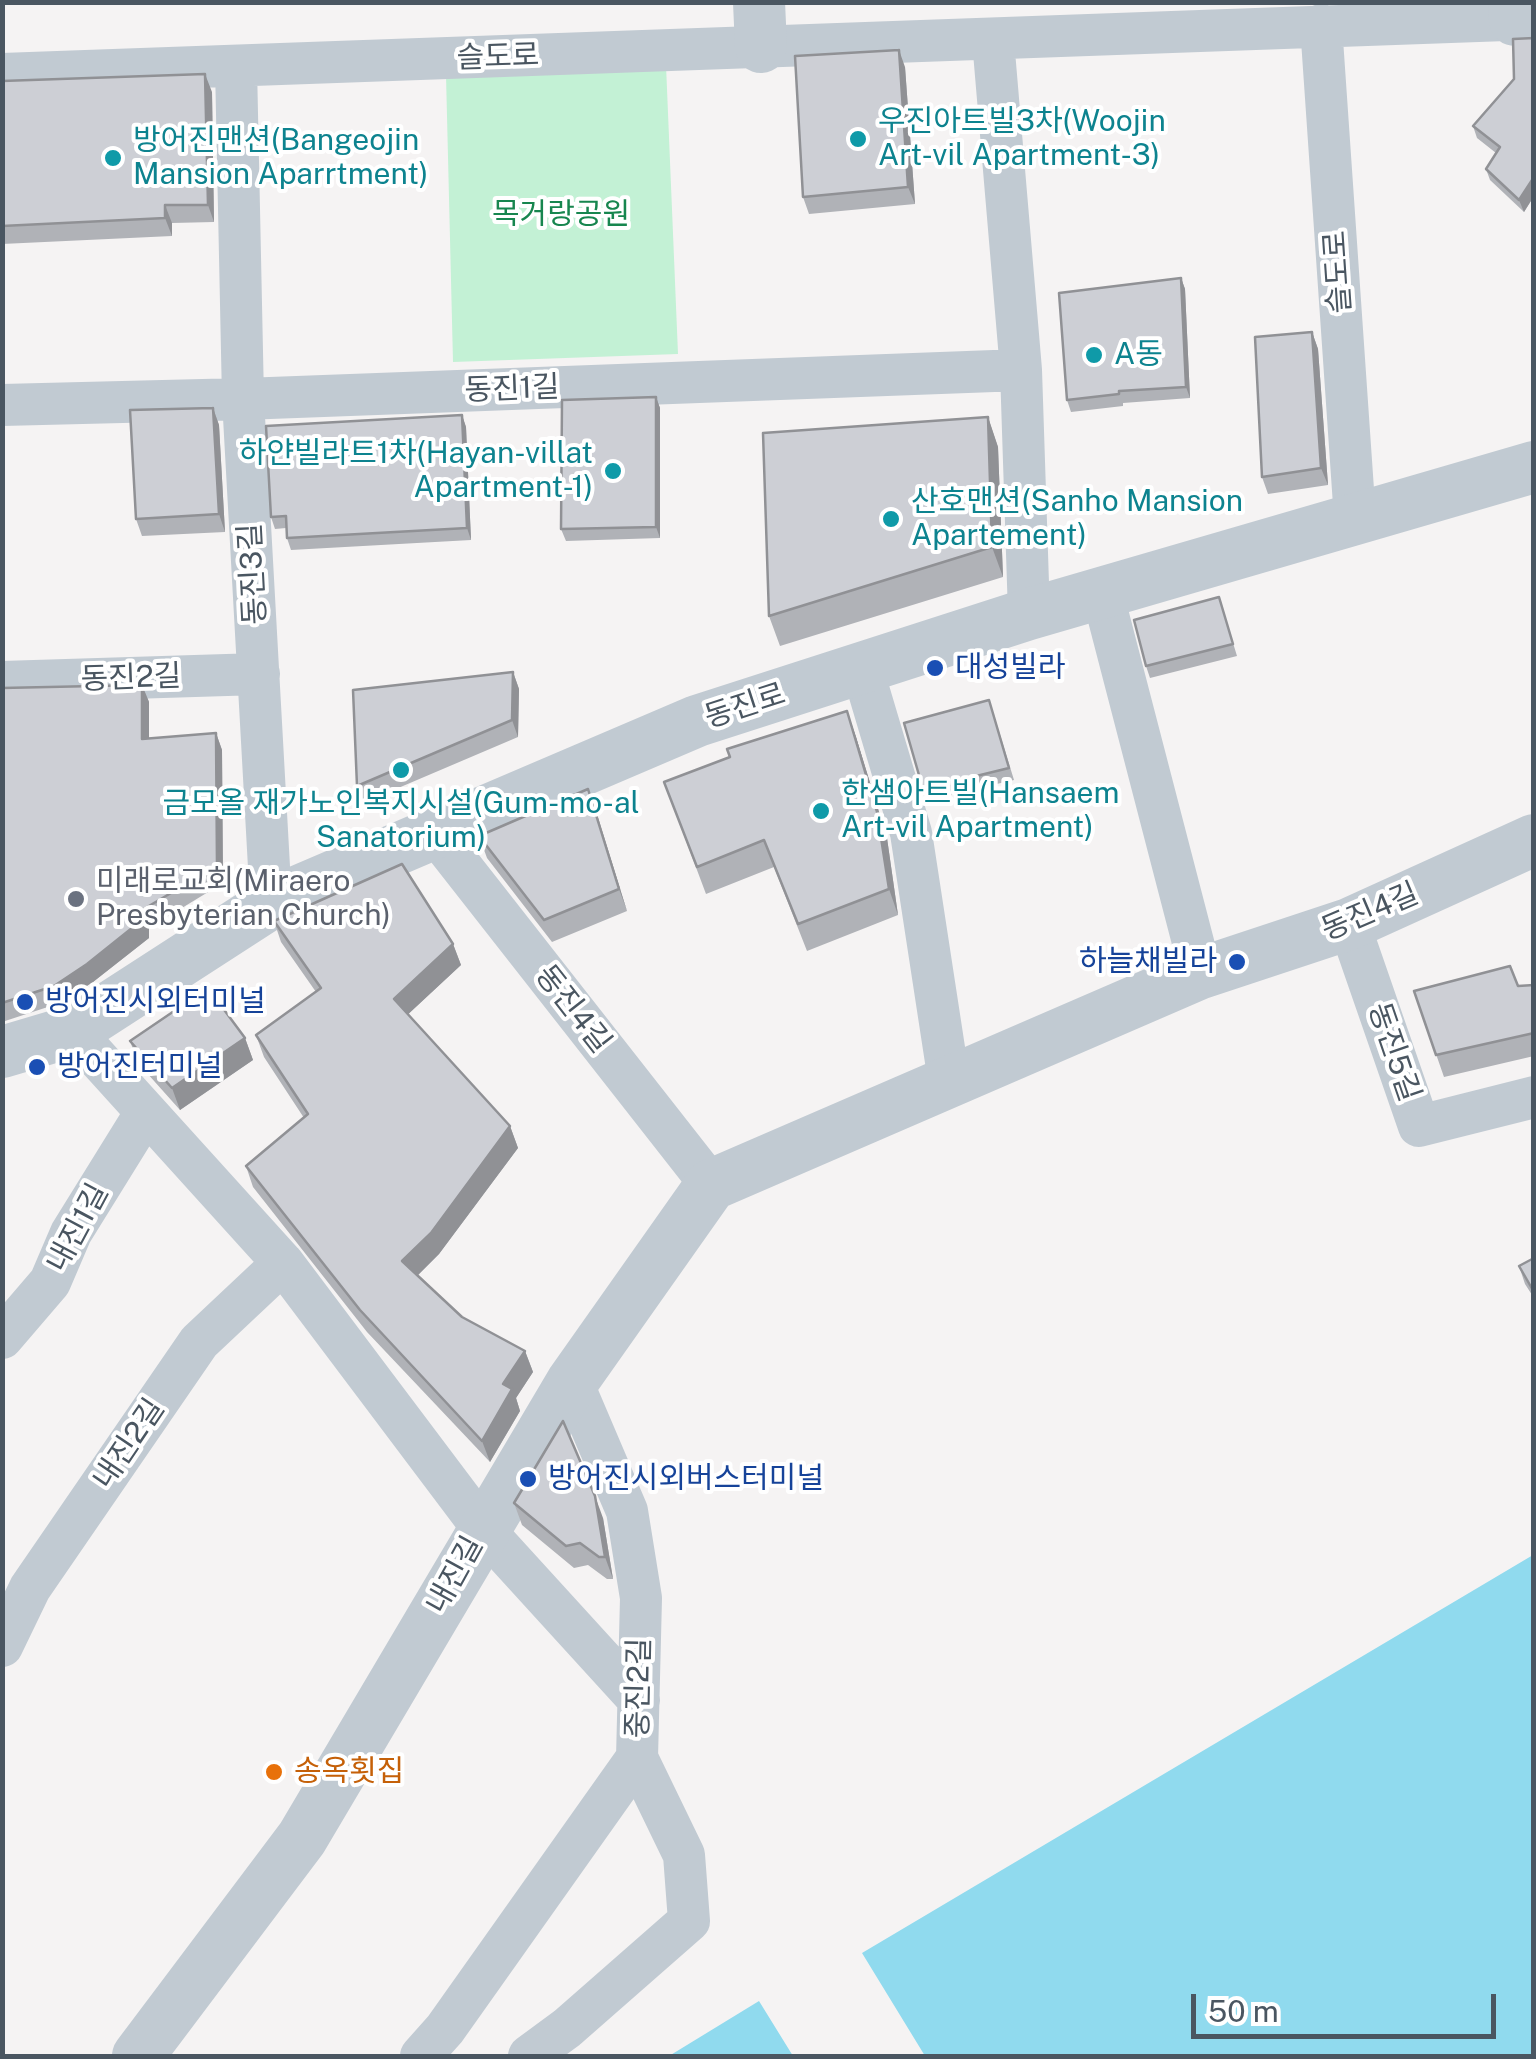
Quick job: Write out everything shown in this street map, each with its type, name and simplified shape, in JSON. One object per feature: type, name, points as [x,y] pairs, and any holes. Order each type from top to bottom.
[{"type":"street","name":"슬도로","points":[[2,74],[236,66],[760,25],[994,40],[1521,14]]},
{"type":"street","name":"슬도로","points":[[1321,25],[1354,519]]},
{"type":"street","points":[[994,40],[1021,370],[1030,614]]},
{"type":"street","name":"동진3길","points":[[236,66],[243,399],[271,903]]},
{"type":"street","name":"동진1길","points":[[2,405],[1021,370]]},
{"type":"street","name":"동진로","points":[[2,1052],[73,1031],[271,903],[697,721],[1102,592],[1534,467]]},
{"type":"street","points":[[1102,592],[1201,973]]},
{"type":"street","points":[[862,668],[911,833],[949,1081]]},
{"type":"street","name":"동진2길","points":[[2,682],[259,674]]},
{"type":"street","name":"동진4길","points":[[434,833],[712,1185],[1201,973],[1350,924],[1534,840]]},
{"type":"street","name":"동진5길","points":[[1350,924],[1419,1126],[1534,1097]]},
{"type":"street","name":"내진길","points":[[73,1031],[283,1263],[484,1530],[302,1838],[138,2056]]},
{"type":"street","name":"내진1길","points":[[2,1338],[50,1282],[71,1233],[146,1112]]},
{"type":"street","points":[[639,1700],[484,1530],[572,1382],[712,1185]]},
{"type":"street","name":"내진2길","points":[[2,1646],[30,1588],[199,1342],[283,1263]]},
{"type":"street","name":"중진2길","points":[[421,2056],[445,2029],[638,1758],[641,1598],[627,1512],[572,1382]]},
{"type":"street","points":[[529,2056],[567,2028],[689,1921],[684,1855],[638,1758]]},
{"type":"green space","name":"목거랑공원","points":[[666,65],[678,354],[453,362],[446,75]]},
{"type":"water","points":[[1533,1555],[1533,2056],[925,2056],[862,1953]]},
{"type":"water","points":[[759,2001],[793,2056],[669,2056]]},
{"type":"building","points":[[1534,38],[1534,177],[1519,200],[1486,169],[1500,147],[1473,126],[1514,79],[1513,39]]},
{"type":"building","name":"우진아트빌3차(Woojin Art-vil Apartment-3)","points":[[899,50],[908,187],[803,197],[795,56]]},
{"type":"building","name":"방어진맨션(Bangeojin Mansion Aparrtment)","points":[[205,74],[208,205],[165,205],[165,218],[2,226],[2,81]]},
{"type":"building","points":[[1181,278],[1186,387],[1119,391],[1067,400],[1059,293]]},
{"type":"building","points":[[1312,332],[1321,468],[1262,477],[1255,337]]},
{"type":"building","name":"하얀빌라트1차(Hayan-villat Apartment-1)","points":[[656,397],[656,527],[561,529],[562,400]]},
{"type":"building","points":[[213,408],[219,514],[136,519],[130,410]]},
{"type":"building","points":[[462,415],[467,528],[287,538],[286,516],[271,517],[266,426]]},
{"type":"building","name":"산호맨션(Sanho Mansion Apartement)","points":[[988,417],[992,547],[769,616],[763,433]]},
{"type":"building","points":[[1219,597],[1233,644],[1146,666],[1134,620]]},
{"type":"building","name":"금모올 재가노인복지시설(Gum-mo-al Sanatorium)","points":[[513,672],[512,720],[357,786],[353,690]]},
{"type":"building","name":"미래로교회(Miraero Presbyterian Church)","points":[[142,685],[142,739],[216,733],[217,866],[142,910],[142,920],[54,986],[2,1003],[2,688]]},
{"type":"building","points":[[989,700],[1009,768],[923,789],[904,723]]},
{"type":"building","name":"한샘아트빌(Hansaem Art-vil Apartment)","points":[[847,711],[877,812],[889,889],[798,924],[764,840],[697,867],[664,782],[730,757],[727,749]]},
{"type":"building","points":[[588,789],[619,889],[544,920],[479,836]]},
{"type":"building","points":[[402,864],[453,944],[394,999],[510,1126],[431,1233],[402,1261],[462,1317],[525,1351],[503,1384],[512,1389],[482,1441],[360,1310],[246,1166],[308,1114],[256,1035],[321,988],[274,921]]},
{"type":"building","points":[[1510,966],[1518,986],[1534,985],[1534,1033],[1436,1055],[1414,991]]},
{"type":"building","points":[[208,988],[245,1038],[172,1088],[130,1041]]},
{"type":"building","points":[[1534,1258],[1534,1292],[1519,1266]]},
{"type":"building","points":[[563,1421],[595,1496],[605,1557],[580,1543],[566,1546],[514,1503]]},
{"type":"place","name":"우진아트빌3차(Woojin Art-vil Apartment-3)","points":[[858,139]]},
{"type":"place","name":"방어진맨션(Bangeojin Mansion Aparrtment)","points":[[113,158]]},
{"type":"place","name":"A동","points":[[1094,355]]},
{"type":"place","name":"하얀빌라트1차(Hayan-villat Apartment-1)","points":[[613,471]]},
{"type":"place","name":"산호맨션(Sanho Mansion Apartement)","points":[[891,519]]},
{"type":"place","name":"대성빌라","points":[[935,668]]},
{"type":"place","name":"금모올 재가노인복지시설(Gum-mo-al Sanatorium)","points":[[401,770]]},
{"type":"place","name":"한샘아트빌(Hansaem Art-vil Apartment)","points":[[821,811]]},
{"type":"place","name":"미래로교회(Miraero Presbyterian Church)","points":[[76,899]]},
{"type":"place","name":"하늘채빌라","points":[[1237,962]]},
{"type":"place","name":"방어진시외터미널","points":[[25,1002]]},
{"type":"place","name":"방어진터미널","points":[[37,1067]]},
{"type":"place","name":"방어진시외버스터미널","points":[[528,1479]]},
{"type":"place","name":"송옥횟집","points":[[274,1772]]}]
